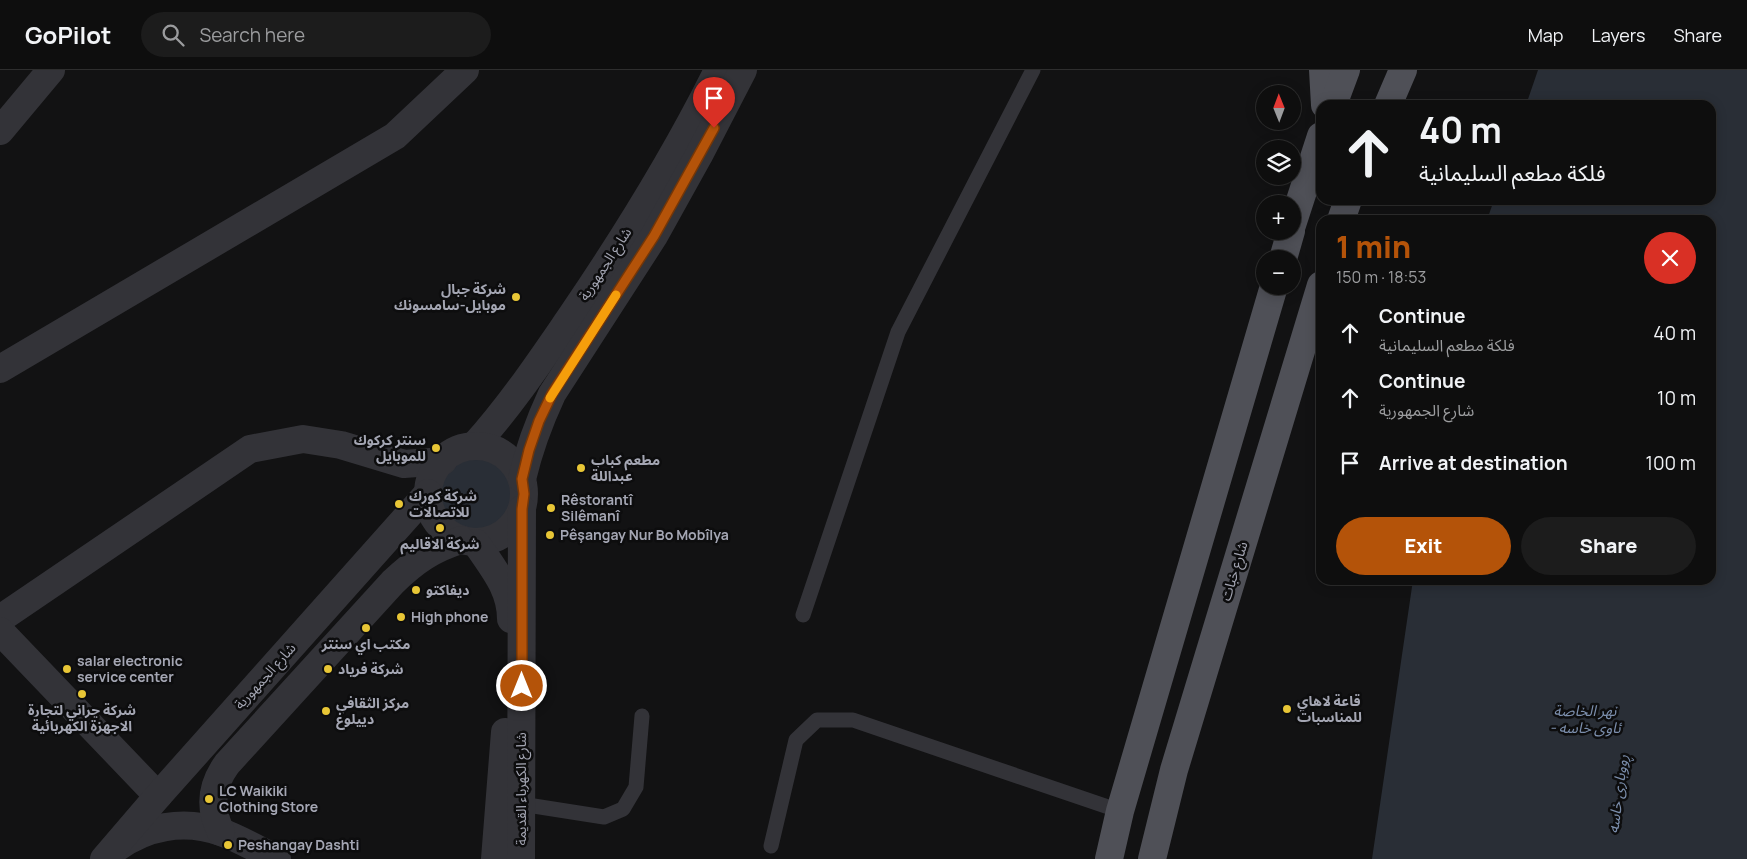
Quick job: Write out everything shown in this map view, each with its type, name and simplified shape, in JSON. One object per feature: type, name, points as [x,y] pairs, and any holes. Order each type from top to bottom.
[{"type":"main road","points":[[1323,70],[1325,100]]},
{"type":"main road","points":[[1335,100],[1346,70]]},
{"type":"main road","points":[[1390,100],[1403,70]]},
{"type":"main road","points":[[1301,197],[1316,151]]},
{"type":"main road","points":[[1109,859],[1120,811],[1271,295]]},
{"type":"main road","name":"شارع خبات","points":[[1152,859],[1174,770],[1316,301]]},
{"type":"street","points":[[0,131],[51,70]]},
{"type":"street","points":[[0,369],[395,136],[465,70]]},
{"type":"street","name":"شارع الجمهورية","points":[[474,446],[534,372],[601,272],[665,168],[718,70]]},
{"type":"street","name":"شارع الجمهورية","points":[[522,479],[539,421],[552,394],[654,236],[743,70]]},
{"type":"street","points":[[0,619],[250,449],[302,439],[341,445],[404,464],[443,461]]},
{"type":"street","points":[[221,832],[212,803],[216,782],[227,764],[407,568],[442,546],[469,541],[491,540],[504,533],[515,523],[522,509],[524,494],[522,479],[515,466],[504,455],[490,449],[474,446],[452,453],[443,461],[435,470],[430,481],[428,493],[430,508],[437,522],[448,533],[469,541]]},
{"type":"street","name":"شارع الجمهورية","points":[[106,856],[428,493]]},
{"type":"street","name":"شارع الكهرباء القديمة","points":[[521,859],[522,509]]},
{"type":"street","name":"شارع الكهرباء القديمة","points":[[469,541],[507,590],[511,606],[508,692],[495,859]]},
{"type":"street","points":[[0,631],[158,796]]},
{"type":"street","points":[[106,856],[124,842],[142,833],[162,827],[182,825],[202,827],[221,832],[277,859]]},
{"type":"lane","points":[[803,615],[898,332],[1032,70]]},
{"type":"lane","points":[[521,804],[604,817],[622,809],[636,787],[642,716]]},
{"type":"lane","points":[[771,846],[796,740],[817,720],[853,720],[1120,811]]},
{"type":"water","name":"نهر الخاصة - ئاوی خاسە","points":[[1538,70],[1747,70],[1747,859],[1372,859],[1412,585],[1716,585],[1716,215],[1489,215],[1492,205],[1716,205],[1716,100],[1528,100]]},
{"type":"water","points":[[484,457],[503,467],[511,479],[513,493],[511,507],[503,519],[491,527],[470,529],[451,519],[443,507],[441,486],[451,467],[463,459]]},
{"type":"slow traffic","points":[[550,398],[616,295]]},
{"type":"place","name":"شركة جبال موبايل-سامسونك","points":[[516,297]]},
{"type":"place","name":"سنتر كركوك للموبايل","points":[[436,448]]},
{"type":"place","name":"مطعم كباب عبداللة","points":[[581,468]]},
{"type":"place","name":"شركة كورك للاتصالات","points":[[399,504]]},
{"type":"place","name":"Rêstorantî Silêmanî","points":[[551,508]]},
{"type":"place","name":"شركة الاقاليم","points":[[440,528]]},
{"type":"place","name":"Pêşangay Nur Bo Mobîlya","points":[[550,535]]},
{"type":"place","name":"ديفاكتو","points":[[416,590]]},
{"type":"place","name":"High phone","points":[[401,617]]},
{"type":"place","name":"مكتب اي سنتر","points":[[366,628]]},
{"type":"place","name":"salar electronic service center","points":[[67,669]]},
{"type":"place","name":"شركة فرياد","points":[[328,669]]},
{"type":"place","name":"شركة چراني لتجارة الاجهزة الكهربائية","points":[[82,694]]},
{"type":"place","name":"قاعة لاهاي للمناسبات","points":[[1287,709]]},
{"type":"place","name":"مركز الثقافي دييلوغ","points":[[326,711]]},
{"type":"place","name":"LC Waikiki Clothing Store","points":[[209,799]]},
{"type":"place","name":"Peshangay Dashti","points":[[228,845]]},
{"type":"route","points":[[522,686],[522,509],[524,494],[522,479],[529,450],[539,421],[552,394],[654,236],[714,128]]},
{"type":"water label","name":"ڕووباری خاسە","points":[[1618,794]]}]
